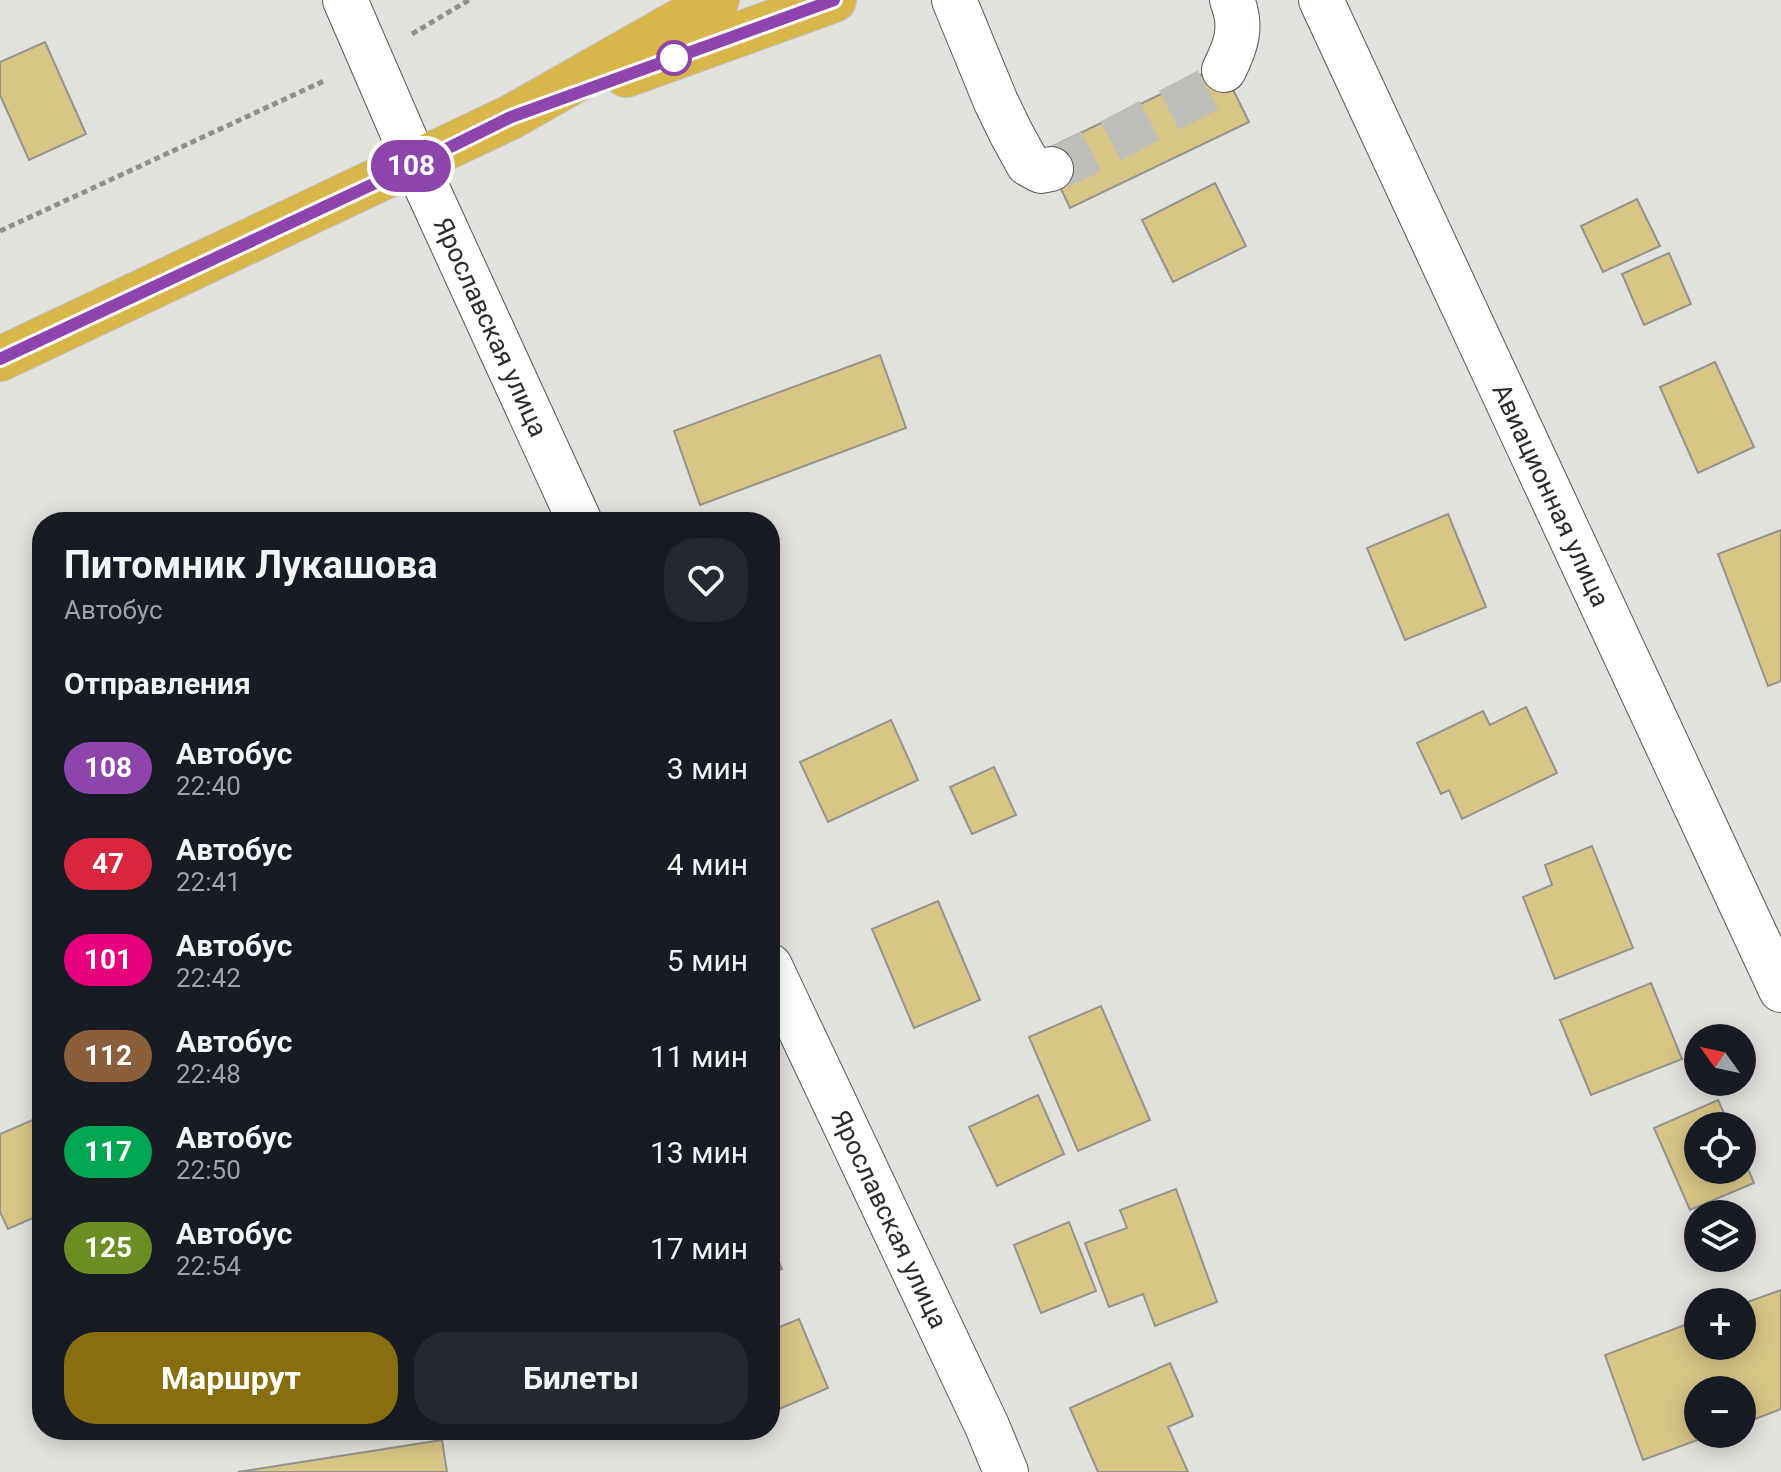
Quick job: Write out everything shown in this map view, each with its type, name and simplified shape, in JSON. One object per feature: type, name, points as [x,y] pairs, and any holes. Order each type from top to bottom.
[{"type":"highway","points":[[0,359],[511,117],[717,0]]},
{"type":"highway","points":[[511,117],[834,0]]},
{"type":"street","name":"Ярославская улица","points":[[345,0],[416,164],[575,512]]},
{"type":"street","points":[[954,0],[996,102],[1028,164],[1041,171],[1051,169]]},
{"type":"street","points":[[1224,70],[1236,46],[1237,27],[1232,0]]},
{"type":"street","name":"Авиационная улица","points":[[1321,0],[1781,990]]},
{"type":"street","name":"Ярославская улица","points":[[780,987],[1006,1472]]},
{"type":"path","points":[[0,231],[372,59],[469,0]]},
{"type":"building","points":[[45,42],[86,134],[29,160],[0,95],[0,62]]},
{"type":"building","points":[[1221,65],[1249,122],[1070,208],[1043,151]]},
{"type":"building","points":[[1215,183],[1246,246],[1173,282],[1142,220]]},
{"type":"building","points":[[1637,199],[1660,246],[1603,272],[1581,226]]},
{"type":"building","points":[[1669,253],[1691,304],[1644,325],[1622,274]]},
{"type":"building","points":[[880,355],[906,428],[700,505],[674,431]]},
{"type":"building","points":[[1715,362],[1754,447],[1698,473],[1660,387]]},
{"type":"building","points":[[1448,514],[1486,607],[1405,640],[1367,548]]},
{"type":"building","points":[[1781,530],[1781,681],[1768,686],[1718,554]]},
{"type":"building","points":[[1526,707],[1557,773],[1462,819],[1449,790],[1441,794],[1417,743],[1483,711],[1490,725]]},
{"type":"building","points":[[891,720],[918,780],[828,822],[800,762]]},
{"type":"building","points":[[994,767],[1016,815],[972,834],[950,787]]},
{"type":"building","points":[[1592,846],[1633,948],[1555,979],[1523,897],[1552,885],[1545,865]]},
{"type":"building","points":[[938,901],[980,1000],[914,1028],[872,929]]},
{"type":"building","points":[[1651,983],[1682,1059],[1591,1095],[1560,1020]]},
{"type":"building","points":[[1101,1006],[1150,1120],[1078,1151],[1029,1037]]},
{"type":"building","points":[[1038,1095],[1064,1154],[997,1186],[969,1127]]},
{"type":"building","points":[[1718,1100],[1724,1112],[1691,1112]]},
{"type":"building","points":[[1684,1115],[1684,1184],[1752,1184],[1714,1200],[1686,1200],[1654,1128]]},
{"type":"building","points":[[32,1120],[32,1218],[8,1229],[0,1212],[0,1134]]},
{"type":"building","points":[[1176,1189],[1217,1302],[1155,1326],[1143,1294],[1109,1307],[1085,1243],[1127,1228],[1120,1210]]},
{"type":"building","points":[[1069,1222],[1096,1291],[1041,1313],[1014,1245]]},
{"type":"building","points":[[1781,1290],[1781,1409],[1756,1419],[1756,1376],[1684,1376],[1684,1445],[1643,1460],[1605,1355],[1684,1325],[1684,1360],[1756,1360],[1756,1299]]},
{"type":"building","points":[[799,1319],[828,1388],[780,1409],[780,1327]]},
{"type":"building","points":[[1170,1363],[1193,1416],[1168,1427],[1188,1472],[1098,1472],[1070,1408]]},
{"type":"building","points":[[442,1440],[447,1472],[238,1472]]},
{"type":"tunnel","points":[[1051,169],[1210,89],[1224,70]]},
{"type":"bus line","name":"108","points":[[0,359],[511,117],[834,0]]}]
